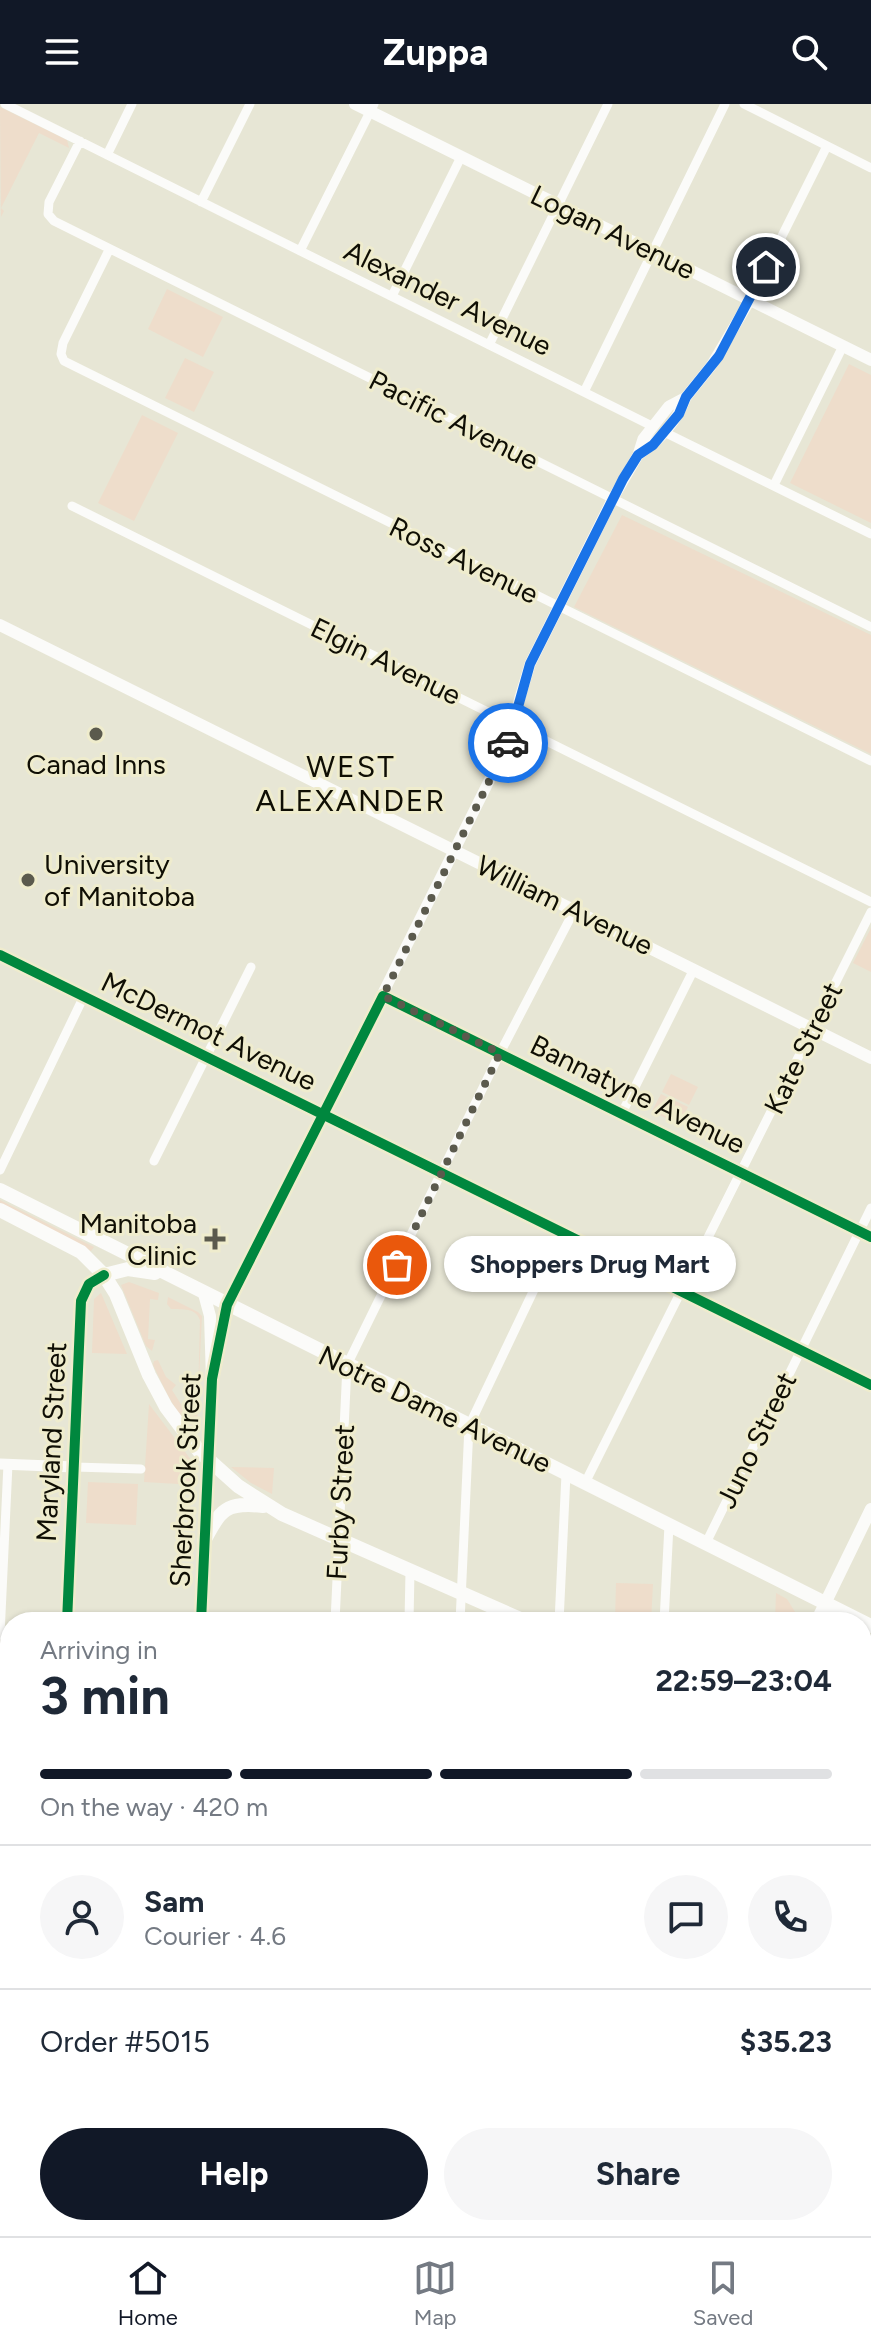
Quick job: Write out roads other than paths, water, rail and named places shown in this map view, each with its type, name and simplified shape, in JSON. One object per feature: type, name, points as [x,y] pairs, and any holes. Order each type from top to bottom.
[{"type":"main road","name":"Logan Avenue","points":[[355,104],[372,108],[461,157],[871,360]]},
{"type":"main road","name":"William Avenue","points":[[0,625],[871,1058]]},
{"type":"main road","name":"Notre Dame Avenue","points":[[0,1190],[843,1612]]},
{"type":"main road","points":[[0,1210],[81,1252],[104,1275],[121,1305],[161,1399],[179,1426],[209,1460],[238,1486],[267,1506],[504,1612]]},
{"type":"main road","points":[[104,1275],[128,1269],[163,1274]]},
{"type":"main road","name":"Maryland Street","points":[[68,1612],[81,1301],[89,1284],[104,1275]]},
{"type":"main road","name":"Sherbrook Street","points":[[201,1612],[212,1379],[210,1316],[204,1294]]},
{"type":"main road","name":"Sherbrook Street","points":[[212,1379],[227,1305]]},
{"type":"main road","points":[[204,1541],[215,1519],[230,1506],[267,1506]]},
{"type":"main road","points":[[821,1612],[871,1509]]},
{"type":"street","points":[[107,155],[132,104]]},
{"type":"street","points":[[201,202],[250,104]]},
{"type":"street","points":[[489,345],[608,104]]},
{"type":"street","points":[[584,392],[725,104]]},
{"type":"street","points":[[744,104],[871,168]]},
{"type":"street","name":"Alexander Avenue","points":[[12,106],[871,534]]},
{"type":"street","points":[[300,251],[372,108]]},
{"type":"street","name":"Pacific Avenue","points":[[80,141],[48,206],[52,220],[871,627]]},
{"type":"street","name":"Sherbrook Street","points":[[227,1305],[456,851],[504,751],[528,670],[612,500],[638,455],[643,439],[658,429],[669,406],[686,397],[719,356],[827,146]]},
{"type":"street","points":[[392,296],[461,157]]},
{"type":"street","name":"Ross Avenue","points":[[109,250],[63,343],[61,356],[65,362],[871,761]]},
{"type":"street","points":[[774,485],[843,346]]},
{"type":"street","name":"Elgin Avenue","points":[[72,506],[871,902]]},
{"type":"street","name":"Furby Street","points":[[335,1612],[347,1365],[500,1053],[575,909]]},
{"type":"street","name":"Kate Street","points":[[585,1483],[871,912]]},
{"type":"street","name":"McDermot Avenue","points":[[0,955],[871,1385]]},
{"type":"street","points":[[154,1161],[251,967]]},
{"type":"street","points":[[622,1113],[694,969]]},
{"type":"street","points":[[0,1170],[84,996]]},
{"type":"street","name":"Bannatyne Avenue","points":[[383,996],[871,1237]]},
{"type":"street","name":"Juno Street","points":[[706,1543],[871,1208]]},
{"type":"street","points":[[461,1612],[469,1426],[561,1233]]},
{"type":"street","points":[[1,1612],[4,1464],[141,1469]]},
{"type":"street","points":[[559,1612],[566,1474]]},
{"type":"street","points":[[665,1612],[669,1525]]},
{"type":"street","points":[[409,1612],[410,1571]]},
{"type":"place","name":"Canad Inns","points":[[96,734]]},
{"type":"place","name":"University of Manitoba","points":[[28,880]]},
{"type":"place","name":"Manitoba Clinic","points":[[215,1239]]},
{"type":"place","name":"Shoppers Drug Mart","points":[[397,1265]]},
{"type":"district","name":"WEST ALEXANDER","points":[[351,784]]}]
